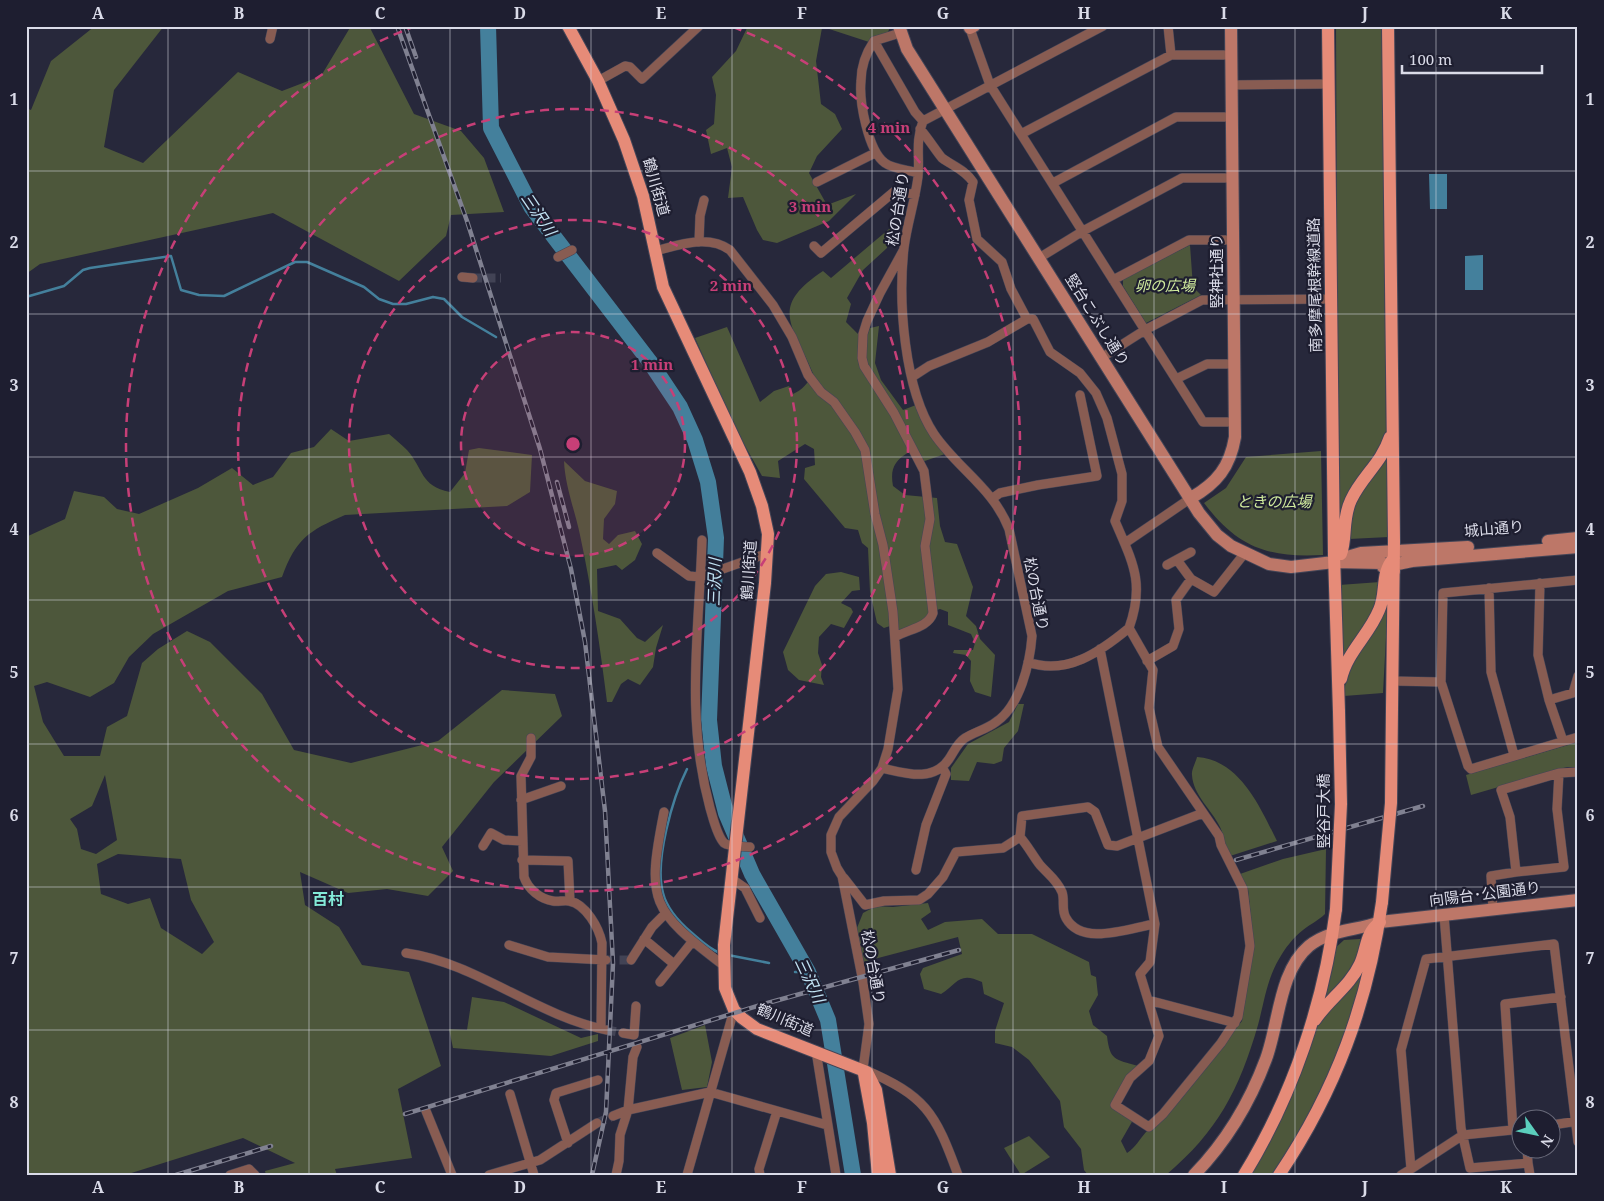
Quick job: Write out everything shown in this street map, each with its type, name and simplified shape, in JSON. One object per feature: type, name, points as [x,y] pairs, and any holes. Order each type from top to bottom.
[{"type":"main road","name":"鶴川街道","points":[[568,26],[598,81],[624,140],[643,196],[662,287],[750,472],[762,506],[768,534],[768,553],[738,820],[732,845],[732,878],[723,963],[725,988],[734,1010],[757,1029],[863,1069]]},
{"type":"main road","name":"南多摩尾根幹線道路","points":[[1328,26],[1331,299],[1340,559]]},
{"type":"main road","points":[[1279,1175],[1316,1114],[1337,1071],[1368,981],[1379,929],[1382,902],[1391,803],[1395,558],[1388,26]]},
{"type":"main road","points":[[1339,692],[1335,584],[1342,551],[1344,523],[1351,500],[1383,455],[1393,422]]},
{"type":"main road","points":[[1339,692],[1346,664],[1371,627],[1381,607],[1395,558]]},
{"type":"main road","name":"竪谷戸大橋","points":[[1310,1028],[1328,956],[1334,921],[1341,804],[1339,692]]},
{"type":"main road","points":[[1244,1175],[1286,1095],[1310,1028],[1324,1007],[1356,972],[1363,957],[1370,931],[1379,929]]},
{"type":"main road","points":[[863,1069],[873,1123],[878,1175]]},
{"type":"main road","points":[[863,1069],[871,1077],[876,1090],[890,1175]]},
{"type":"street","points":[[270,39],[273,26]]},
{"type":"street","points":[[598,81],[625,66],[642,79],[699,26]]},
{"type":"street","points":[[1168,26],[1171,55]]},
{"type":"street","name":"竪神社通り","points":[[1191,498],[1206,490],[1227,466],[1232,453],[1235,422],[1231,26]]},
{"type":"street","points":[[971,27],[990,85],[1203,422],[1235,422]]},
{"type":"street","points":[[921,125],[990,85],[1097,28]]},
{"type":"street","points":[[899,30],[874,41],[867,52],[860,81],[862,101],[875,153],[886,164],[918,173]]},
{"type":"street","name":"竪台こぶし通り","points":[[899,30],[907,50],[1204,521],[1217,534],[1244,554],[1276,566],[1317,564],[1340,559]]},
{"type":"street","points":[[874,41],[940,156],[968,174],[973,182],[970,200],[977,239],[1002,262],[1011,289],[1027,319]]},
{"type":"street","points":[[1021,134],[1171,55],[1231,55]]},
{"type":"street","points":[[1231,85],[1329,84]]},
{"type":"street","points":[[1053,183],[1176,117],[1232,117]]},
{"type":"street","name":"松の台通り","points":[[921,125],[917,148],[918,173],[904,248],[904,332],[912,377],[934,433],[993,498],[1004,514],[1009,529],[1032,636],[1028,662],[1017,695],[1008,711],[996,723],[960,742],[942,767]]},
{"type":"street","points":[[817,182],[875,153]]},
{"type":"street","points":[[1039,258],[1083,231],[1182,178],[1233,178]]},
{"type":"street","points":[[814,246],[821,253],[896,190],[914,195]]},
{"type":"street","points":[[699,242],[700,216],[704,200]]},
{"type":"street","points":[[1113,280],[1189,240],[1233,240]]},
{"type":"street","points":[[655,251],[710,241],[723,245],[735,255],[750,273],[792,337],[808,375],[843,413],[864,450],[875,514],[885,554],[895,637],[898,689],[888,750],[882,768],[921,775],[935,772],[942,767],[946,774],[926,825],[916,870]]},
{"type":"street","points":[[895,637],[925,624],[930,620],[933,613],[924,546],[930,519],[928,497],[924,470],[894,413],[864,366],[862,348],[867,321],[880,292],[904,248]]},
{"type":"street","points":[[558,257],[572,250]]},
{"type":"street","points":[[462,277],[473,278]]},
{"type":"street","points":[[1101,358],[1145,330],[1202,300],[1331,299]]},
{"type":"street","points":[[912,377],[928,366],[988,342],[1027,319],[1033,319],[1050,352],[1080,373],[1096,393],[1107,418],[1122,474],[1122,501],[1115,521],[1134,563],[1138,591],[1128,628],[1100,649],[1082,659],[1059,668],[1042,667],[1028,662]]},
{"type":"street","points":[[1176,379],[1207,364],[1234,364]]},
{"type":"street","points":[[993,498],[1000,493],[1097,476],[1080,395]]},
{"type":"street","points":[[1125,543],[1191,498]]},
{"type":"street","name":"城山通り","points":[[1395,558],[1578,538]]},
{"type":"street","points":[[702,540],[702,577],[694,698],[700,767],[713,819],[723,841],[732,845],[749,847]]},
{"type":"street","name":"城山通り","points":[[1395,558],[1463,556],[1578,547]]},
{"type":"street","points":[[1167,566],[1191,552]]},
{"type":"street","points":[[657,554],[689,576],[702,577],[768,553]]},
{"type":"street","points":[[1177,560],[1192,579],[1214,592],[1244,554]]},
{"type":"street","points":[[1276,566],[1286,569],[1340,559],[1453,554],[1463,556]]},
{"type":"street","points":[[1148,661],[1173,646],[1179,629],[1176,600],[1192,579]]},
{"type":"street","points":[[1578,580],[1443,593],[1441,682],[1468,766],[1471,769],[1578,737]]},
{"type":"street","points":[[1540,583],[1538,655],[1549,700],[1563,741]]},
{"type":"street","points":[[1489,588],[1491,672],[1514,755]]},
{"type":"street","points":[[1100,649],[1155,924],[1150,962],[1140,974],[1159,1036],[1149,1061],[1130,1078],[1115,1105],[1149,1127],[1163,1114],[1235,1023],[1250,946],[1243,889],[1221,846],[1219,836],[1158,747],[1149,708],[1153,670],[1128,628]]},
{"type":"street","points":[[1549,700],[1573,693],[1578,676]]},
{"type":"street","points":[[1393,680],[1441,682]]},
{"type":"street","points":[[406,953],[445,962],[520,998],[593,1028],[604,1029],[604,960],[600,931],[579,905],[570,901],[553,901],[527,887],[524,877],[521,776],[531,757],[531,738]]},
{"type":"street","name":"松の台通り","points":[[863,1069],[869,1024],[863,982],[842,876],[831,852],[833,829],[847,808],[873,781],[882,768]]},
{"type":"street","points":[[1516,872],[1510,817],[1502,790],[1559,773],[1578,772]]},
{"type":"street","points":[[1493,910],[1491,876],[1564,867],[1557,809],[1559,773]]},
{"type":"street","points":[[521,800],[560,786]]},
{"type":"street","points":[[1155,924],[1094,934],[1083,933],[1067,921],[1064,915],[1062,893],[1055,880],[1039,864],[1020,838],[1022,816],[1088,807],[1095,812],[1108,845],[1117,846],[1203,813]]},
{"type":"street","points":[[664,812],[654,890],[665,914],[692,942],[723,963]]},
{"type":"street","points":[[483,846],[491,833],[504,840],[522,841]]},
{"type":"street","points":[[842,876],[865,905],[884,900],[919,900],[928,894],[943,877],[956,852],[1003,848],[1020,838]]},
{"type":"street","points":[[522,860],[568,861],[570,901]]},
{"type":"street","points":[[732,878],[745,888],[760,918]]},
{"type":"street","name":"向陽台･公園通り","points":[[1313,939],[1334,921],[1368,920],[1379,929],[1396,921],[1578,900]]},
{"type":"street","points":[[631,960],[652,927],[665,914]]},
{"type":"street","points":[[1444,915],[1456,1075],[1463,1135],[1470,1168],[1528,1163]]},
{"type":"street","points":[[644,939],[674,964]]},
{"type":"street","points":[[1183,1175],[1216,1138],[1239,1099],[1265,1038],[1282,970],[1296,949],[1313,939]]},
{"type":"street","points":[[1194,1175],[1223,1141],[1246,1103],[1270,1045],[1289,972],[1313,939]]},
{"type":"street","points":[[660,982],[692,942]]},
{"type":"street","points":[[1411,1169],[1401,1050],[1426,959],[1554,944],[1577,1121],[1578,1142]]},
{"type":"street","points":[[509,945],[548,957],[604,960]]},
{"type":"street","points":[[1515,1108],[1504,1004],[1561,997]]},
{"type":"street","points":[[1148,1000],[1235,1023]]},
{"type":"street","points":[[623,1033],[634,1035],[636,1006]]},
{"type":"street","points":[[687,1175],[734,1010]]},
{"type":"street","points":[[616,1175],[620,1135],[628,1110],[633,1056],[637,1047]]},
{"type":"street","points":[[819,1052],[827,1125],[836,1175]]},
{"type":"street","points":[[863,1069],[904,1088],[926,1107],[939,1127],[958,1175]]},
{"type":"street","points":[[568,1143],[554,1100],[556,1093],[598,1080]]},
{"type":"street","points":[[613,1116],[628,1110],[710,1092],[827,1125]]},
{"type":"street","points":[[510,1094],[534,1175]]},
{"type":"street","points":[[426,1111],[452,1175]]},
{"type":"street","points":[[760,1175],[759,1169],[777,1111]]},
{"type":"street","points":[[1562,1123],[1577,1121]]},
{"type":"street","points":[[489,1175],[531,1163],[568,1143],[597,1123]]},
{"type":"street","points":[[1401,1175],[1463,1135],[1512,1130]]},
{"type":"street","points":[[1528,1158],[1530,1175]]},
{"type":"street","points":[[230,1175],[249,1169],[255,1175]]},
{"type":"green space","points":[[95,26],[164,26],[114,90],[104,147],[143,163],[238,72],[282,91],[321,76],[351,26],[369,26],[414,114],[461,131],[484,158],[504,212],[451,215],[446,236],[399,281],[273,213],[40,264],[26,274],[26,108],[31,110],[51,61]]},
{"type":"green space","points":[[748,26],[815,26],[822,28],[816,61],[821,104],[835,114],[842,129],[817,156],[809,173],[827,205],[856,194],[829,221],[777,243],[763,240],[743,197],[728,198],[732,167],[727,148],[711,154],[706,130],[714,124],[716,95],[712,77],[736,51]]},
{"type":"green space","points":[[820,26],[890,27],[888,32],[874,37],[869,42]]},
{"type":"green space","points":[[1336,26],[1382,26],[1386,431],[1381,447],[1338,527]]},
{"type":"green space","points":[[902,218],[896,231],[888,240],[887,248],[863,270],[847,298],[851,304],[846,322],[860,336],[866,339],[870,328],[879,326],[875,363],[881,380],[903,410],[916,405],[930,436],[945,454],[916,464],[909,452],[894,466],[892,475],[893,486],[905,495],[937,498],[940,526],[945,542],[957,544],[973,587],[966,616],[976,626],[980,639],[995,655],[991,697],[975,692],[970,681],[971,661],[966,655],[953,653],[954,650],[973,650],[975,643],[971,634],[948,625],[948,612],[940,609],[931,612],[925,622],[898,632],[896,624],[884,628],[877,623],[870,592],[868,548],[862,543],[858,530],[845,528],[804,479],[805,468],[815,465],[814,449],[805,444],[778,461],[780,478],[762,476],[735,428],[695,338],[727,327],[760,402],[774,391],[789,386],[793,394],[814,376],[793,331],[790,319],[790,307],[795,296],[806,284],[823,271],[831,278]]},
{"type":"green space","name":"卵の広場","points":[[1190,245],[1193,287],[1201,295],[1146,323],[1123,286],[1123,279]]},
{"type":"green space","points":[[331,429],[349,441],[389,434],[407,450],[433,486],[450,492],[465,473],[469,450],[479,448],[532,455],[530,492],[507,506],[345,515],[322,526],[305,538],[298,545],[282,577],[228,591],[153,634],[129,657],[114,683],[90,697],[47,682],[34,686],[43,722],[64,756],[100,756],[107,727],[127,716],[142,663],[158,649],[187,631],[210,642],[262,694],[294,750],[351,763],[438,741],[502,690],[555,694],[562,716],[494,782],[442,847],[453,871],[428,896],[387,889],[348,893],[300,872],[305,905],[339,927],[362,965],[409,972],[441,1066],[398,1089],[412,1158],[335,1169],[337,1175],[266,1175],[265,1171],[295,1163],[243,1138],[125,1175],[26,1175],[26,537],[65,519],[74,491],[104,497],[117,509],[139,514],[198,488],[232,468],[253,485],[273,477],[291,453],[314,447]],"holes":[[[105,775],[117,840],[96,854],[81,849],[77,829],[70,819],[92,806]],[[118,854],[181,859],[191,900],[214,942],[202,954],[161,928],[150,898],[128,904],[101,894],[97,864]]]},
{"type":"green space","name":"ときの広場","points":[[1321,451],[1323,555],[1286,554],[1256,547],[1229,531],[1204,503],[1226,488],[1246,457]]},
{"type":"green space","points":[[1388,458],[1389,537],[1349,539],[1351,515],[1360,495]]},
{"type":"green space","points":[[564,461],[585,481],[617,491],[615,504],[604,519],[603,539],[609,544],[618,535],[635,531],[642,544],[635,560],[622,570],[616,565],[597,569],[598,611],[620,619],[637,638],[645,642],[663,625],[653,667],[640,685],[628,679],[621,684],[612,702],[607,702],[599,639],[588,577],[566,480]]},
{"type":"green space","points":[[841,572],[859,577],[860,590],[852,591],[841,603],[851,608],[853,612],[844,628],[831,624],[819,637],[818,653],[822,665],[821,677],[824,685],[799,680],[788,670],[783,652],[815,586],[826,574]]},
{"type":"green space","points":[[1380,582],[1371,615],[1341,662],[1339,585]]},
{"type":"green space","points":[[1388,600],[1383,693],[1344,696],[1349,670],[1354,658]]},
{"type":"green space","points":[[1018,704],[1024,704],[1018,731],[1004,748],[1002,761],[994,764],[977,762],[969,781],[951,780],[951,768],[968,744],[1009,722]]},
{"type":"green space","points":[[1578,742],[1578,767],[1567,767],[1471,795],[1466,775]]},
{"type":"green space","points":[[1197,757],[1212,760],[1237,776],[1256,800],[1277,841],[1230,856],[1217,821],[1199,796],[1193,782],[1192,771]]},
{"type":"green space","points":[[1326,849],[1325,914],[1299,933],[1281,955],[1266,991],[1251,1048],[1234,1089],[1224,1108],[1200,1142],[1166,1175],[1088,1175],[1084,1170],[1081,1149],[1064,1127],[1060,1101],[1029,1060],[1012,1047],[995,1043],[995,1031],[1004,1003],[984,994],[982,982],[974,979],[963,978],[941,994],[924,989],[920,974],[923,968],[962,954],[958,937],[863,962],[857,928],[863,913],[876,906],[893,907],[928,903],[931,912],[921,919],[928,930],[945,922],[982,919],[998,934],[1032,934],[1089,962],[1091,975],[1096,977],[1098,995],[1089,1011],[1093,1025],[1107,1036],[1110,1050],[1115,1058],[1138,1066],[1111,1105],[1133,1120],[1121,1141],[1127,1153],[1146,1132],[1165,1117],[1242,1021],[1254,946],[1248,889],[1240,874],[1283,859]]},
{"type":"green space","points":[[1360,939],[1362,942],[1359,951],[1351,966],[1323,1000],[1333,950],[1344,940]]},
{"type":"green space","points":[[1363,967],[1365,974],[1333,1068],[1304,1128],[1274,1175],[1248,1175],[1319,1020]]},
{"type":"green space","points":[[472,997],[504,1002],[581,1038],[598,1034],[598,1041],[551,1056],[453,1048],[449,1029],[467,1030]]},
{"type":"green space","points":[[705,1025],[712,1062],[707,1087],[682,1090],[670,1038]]},
{"type":"green space","points":[[1029,1136],[1050,1157],[1021,1175],[1004,1148]]},
{"type":"water","points":[[1429,174],[1447,174],[1447,209],[1430,209]]},
{"type":"water","points":[[1483,255],[1483,290],[1465,290],[1465,256]]},
{"type":"waterway","name":"三沢川","points":[[488,26],[491,128],[532,208],[650,362],[680,407],[695,440],[708,482],[716,538],[709,720],[714,766],[726,813],[752,874],[808,972],[828,1020],[853,1175]]},
{"type":"waterway","points":[[26,297],[64,286],[83,270],[90,268],[171,256],[181,290],[199,295],[224,296],[295,262],[307,262],[364,287],[379,299],[393,304],[406,304],[433,297],[444,299],[462,317],[496,337]]},
{"type":"waterway","points":[[687,769],[666,829],[661,864],[663,893],[674,915],[705,944],[720,953]]},
{"type":"waterway","points":[[728,955],[769,963]]},
{"type":"waterway","points":[[795,972],[808,972]]},
{"type":"tunnel","points":[[473,278],[501,278]]},
{"type":"tunnel","points":[[606,960],[631,960]]},
{"type":"tunnel","points":[[607,1030],[623,1033]]},
{"type":"tunnel","points":[[597,1123],[613,1116]]},
{"type":"railway","points":[[397,26],[467,221],[540,449],[571,569],[585,642],[605,811],[613,963],[606,1112],[592,1175]]},
{"type":"railway","points":[[405,26],[416,57]]},
{"type":"railway","points":[[557,482],[569,527]]},
{"type":"railway","points":[[1236,860],[1423,806]]},
{"type":"railway","points":[[405,1114],[764,1004],[959,950]]},
{"type":"railway","points":[[176,1175],[271,1146]]},
{"type":"district","name":"百村","points":[[328,899]]}]
